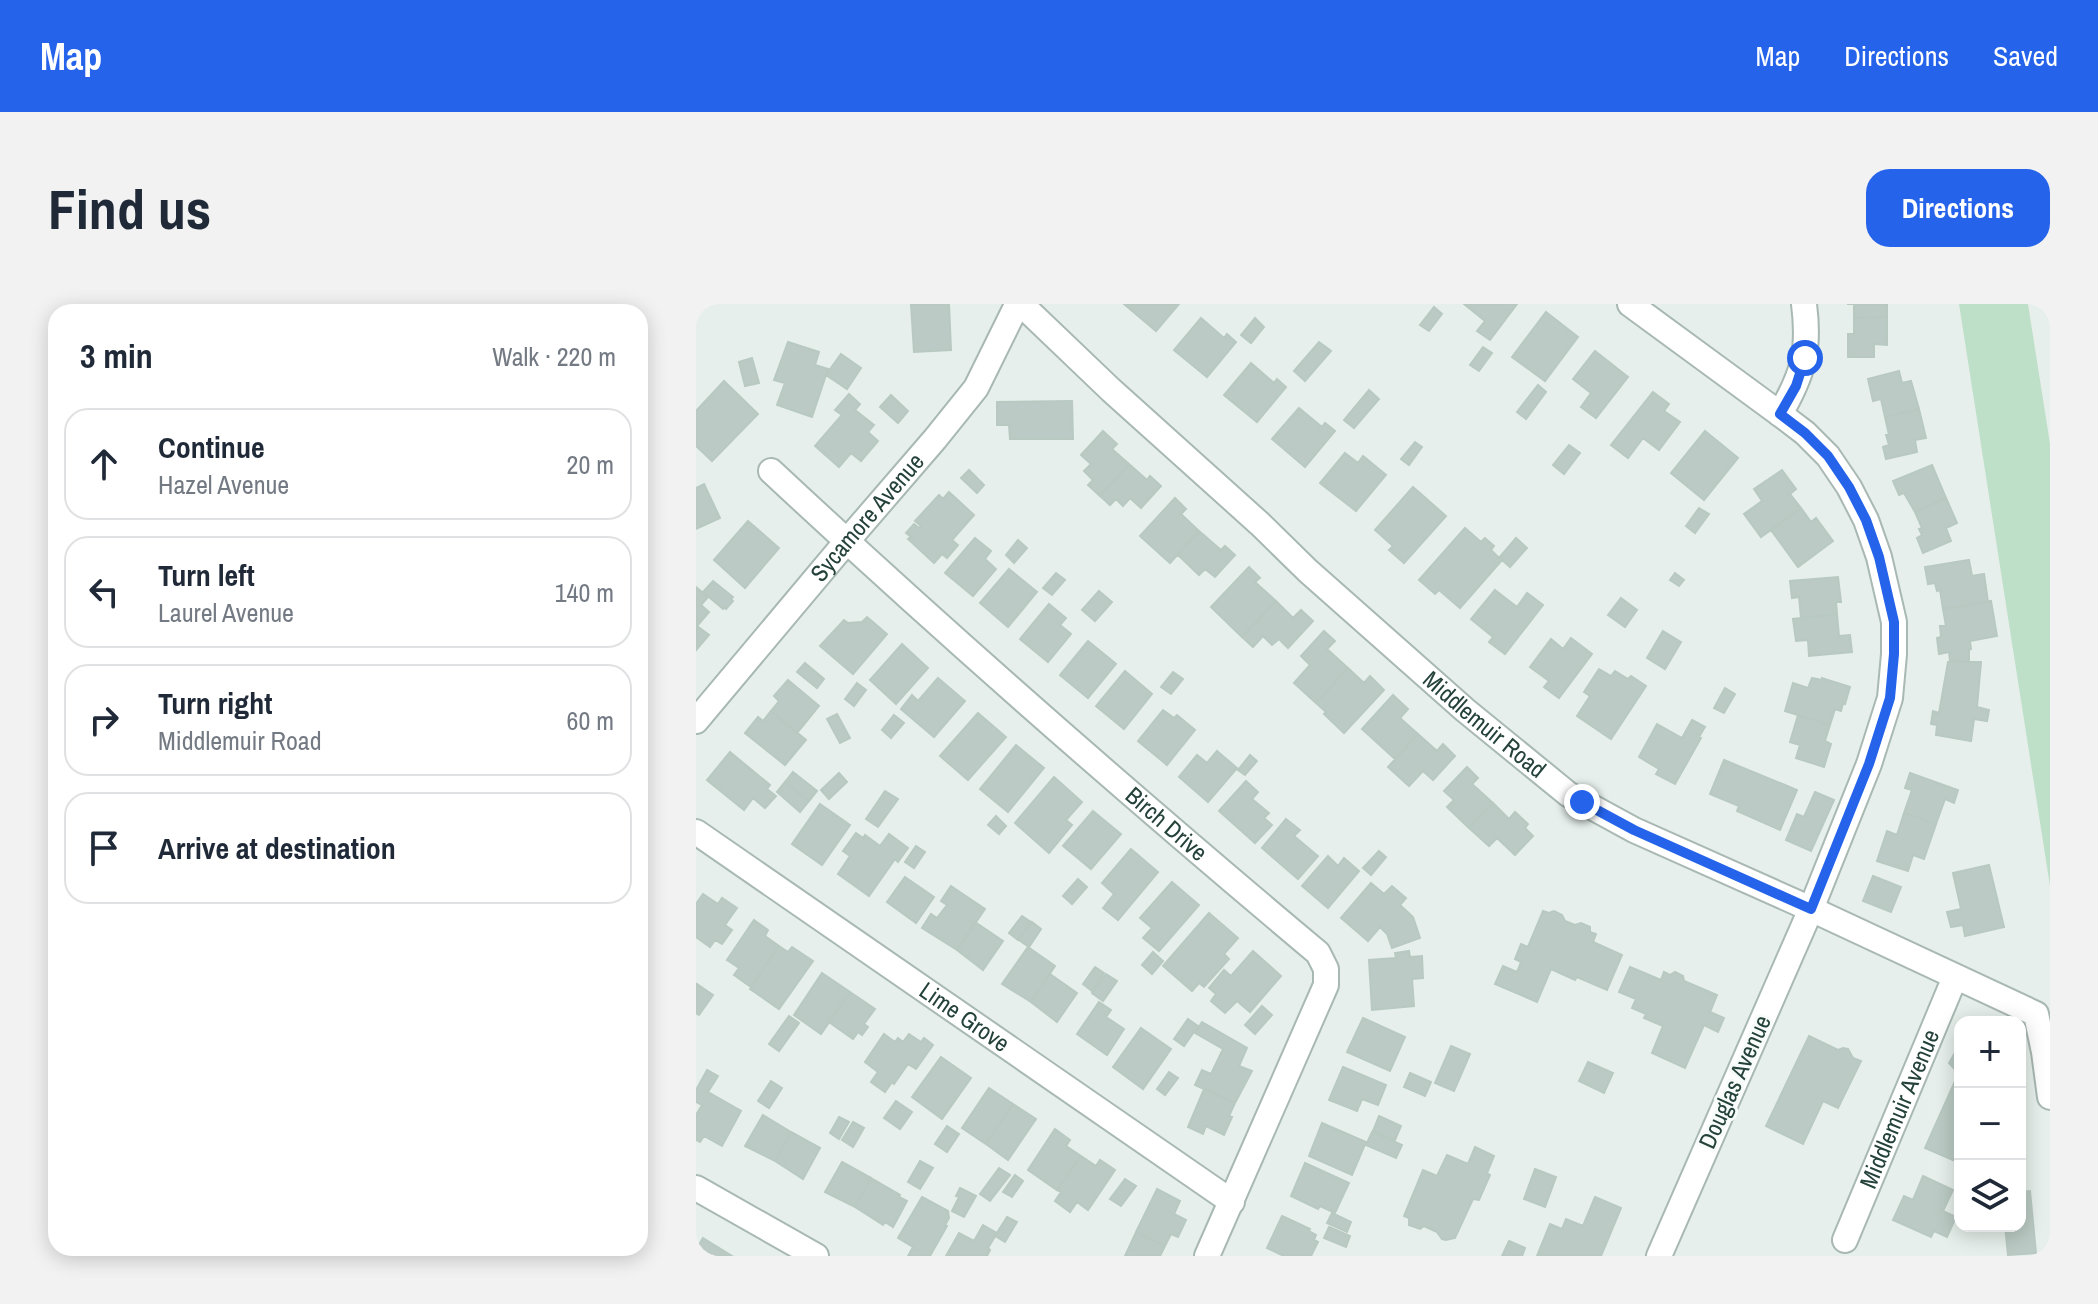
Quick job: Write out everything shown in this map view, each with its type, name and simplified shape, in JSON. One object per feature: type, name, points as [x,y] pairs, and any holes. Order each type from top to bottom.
[{"type":"street","name":"Sycamore Avenue","points":[[696,721],[976,388],[1020,304]]},
{"type":"street","name":"Middlemuir Road","points":[[1020,304],[1308,571],[1465,710],[1568,794],[1634,830],[2036,1014],[2050,1097]]},
{"type":"street","name":"Douglas Avenue","points":[[1630,304],[1805,433],[1828,456],[1866,520],[1879,557],[1894,622],[1890,698],[1869,764],[1811,909],[1659,1256]]},
{"type":"street","points":[[1780,414],[1796,386],[1805,358],[1804,304]]},
{"type":"street","name":"Birch Drive","points":[[771,471],[1184,840],[1318,953],[1326,969],[1326,985],[1207,1256]]},
{"type":"street","name":"Lime Grove","points":[[696,832],[1232,1202]]},
{"type":"street","name":"Middlemuir Avenue","points":[[1845,1240],[1955,977]]},
{"type":"street","points":[[696,1188],[816,1256]]},
{"type":"green space","points":[[1959,304],[2028,304],[2050,444],[2050,886]]},
{"type":"building","points":[[911,304],[949,304],[951,350],[914,352]]},
{"type":"building","points":[[1124,304],[1179,304],[1156,331]]},
{"type":"building","points":[[1464,304],[1517,304],[1490,340],[1477,331],[1485,321]]},
{"type":"building","points":[[1854,304],[1887,304],[1887,317],[1854,318]]},
{"type":"building","points":[[1434,307],[1442,314],[1429,331],[1420,325]]},
{"type":"building","points":[[1546,312],[1578,337],[1545,381],[1512,357]]},
{"type":"building","points":[[1887,317],[1887,345],[1874,344],[1874,357],[1848,357],[1848,334],[1854,334],[1854,318]]},
{"type":"building","points":[[1201,318],[1224,338],[1227,334],[1236,342],[1207,377],[1174,350]]},
{"type":"building","points":[[1255,318],[1264,327],[1251,343],[1241,335]]},
{"type":"building","points":[[788,342],[819,352],[815,365],[828,369],[812,417],[777,405],[785,383],[774,380]]},
{"type":"building","points":[[1319,342],[1331,351],[1305,381],[1294,371]]},
{"type":"building","points":[[1483,347],[1492,353],[1479,371],[1470,365]]},
{"type":"building","points":[[1595,351],[1628,377],[1596,418],[1581,407],[1591,393],[1573,379]]},
{"type":"building","points":[[841,354],[861,368],[847,389],[826,375]]},
{"type":"building","points":[[752,358],[759,383],[745,386],[739,362]]},
{"type":"building","points":[[1251,363],[1274,383],[1277,379],[1286,387],[1257,422],[1224,395]]},
{"type":"building","points":[[1899,371],[1902,383],[1911,381],[1919,409],[1885,417],[1881,399],[1873,401],[1868,379]]},
{"type":"building","points":[[724,381],[758,414],[712,461],[696,446],[696,411]]},
{"type":"building","points":[[1538,385],[1546,392],[1526,419],[1517,412]]},
{"type":"building","points":[[1369,390],[1379,399],[1354,428],[1344,420]]},
{"type":"building","points":[[1653,392],[1669,404],[1664,411],[1680,422],[1659,450],[1643,438],[1628,458],[1611,445]]},
{"type":"building","points":[[849,394],[860,404],[855,410],[874,425],[868,432],[878,441],[861,461],[851,453],[839,467],[815,446],[842,415],[835,410]]},
{"type":"building","points":[[891,395],[908,411],[898,423],[880,407]]},
{"type":"building","points":[[1072,401],[1073,439],[1010,439],[1009,425],[997,425],[997,402]]},
{"type":"building","points":[[1299,408],[1322,427],[1325,423],[1335,431],[1305,467],[1272,439]]},
{"type":"building","points":[[1919,409],[1926,438],[1915,440],[1917,452],[1886,459],[1883,447],[1889,445],[1886,435],[1889,435],[1885,417]]},
{"type":"building","points":[[1103,431],[1117,444],[1112,449],[1129,464],[1100,496],[1088,485],[1093,480],[1084,471],[1091,464],[1081,455]]},
{"type":"building","points":[[1705,431],[1738,458],[1704,500],[1671,473]]},
{"type":"building","points":[[1415,442],[1422,447],[1409,465],[1401,459]]},
{"type":"building","points":[[1569,445],[1580,453],[1564,474],[1553,465]]},
{"type":"building","points":[[1345,453],[1358,463],[1363,456],[1386,475],[1356,511],[1320,483]]},
{"type":"building","points":[[1129,464],[1147,480],[1150,476],[1161,486],[1141,508],[1130,498],[1123,506],[1116,499],[1110,505],[1100,496]]},
{"type":"building","points":[[1932,465],[1946,498],[1915,512],[1904,493],[1899,495],[1893,481]]},
{"type":"building","points":[[969,470],[984,485],[977,493],[961,478]]},
{"type":"building","points":[[1782,470],[1796,489],[1790,494],[1801,508],[1761,537],[1744,514],[1762,501],[1754,489]]},
{"type":"building","points":[[704,484],[720,518],[696,529],[696,488]]},
{"type":"building","points":[[1413,487],[1446,516],[1404,563],[1389,550],[1393,546],[1375,530]]},
{"type":"building","points":[[949,492],[974,515],[952,540],[958,545],[947,558],[942,554],[934,563],[908,539],[911,537],[906,533],[914,524],[919,528],[921,526],[915,521],[939,495],[943,499]]},
{"type":"building","points":[[1175,498],[1186,509],[1181,514],[1199,531],[1170,563],[1140,536]]},
{"type":"building","points":[[1946,498],[1957,523],[1946,528],[1951,541],[1923,553],[1917,538],[1922,535],[1919,529],[1922,528],[1915,512]]},
{"type":"building","points":[[1699,508],[1709,514],[1695,533],[1686,526]]},
{"type":"building","points":[[1801,508],[1811,522],[1816,518],[1833,541],[1798,567],[1771,530]]},
{"type":"building","points":[[748,521],[779,548],[745,588],[714,560]]},
{"type":"building","points":[[1465,528],[1481,542],[1485,538],[1494,546],[1491,550],[1499,558],[1516,538],[1527,548],[1510,567],[1502,560],[1460,608],[1439,590],[1435,594],[1419,580]]},
{"type":"building","points":[[1199,531],[1221,550],[1225,546],[1235,555],[1215,577],[1205,569],[1199,575],[1178,555]]},
{"type":"building","points":[[975,538],[991,551],[985,559],[996,569],[973,596],[945,573]]},
{"type":"building","points":[[1018,540],[1027,548],[1014,563],[1006,555]]},
{"type":"building","points":[[1969,560],[1972,576],[1984,574],[1988,602],[1943,609],[1940,590],[1937,591],[1935,583],[1928,584],[1925,567]]},
{"type":"building","points":[[1249,567],[1260,578],[1255,582],[1276,601],[1242,637],[1211,607]]},
{"type":"building","points":[[1009,569],[1037,592],[1008,627],[980,603]]},
{"type":"building","points":[[1056,573],[1065,580],[1052,595],[1043,588]]},
{"type":"building","points":[[1675,573],[1684,580],[1679,586],[1670,580]]},
{"type":"building","points":[[1838,577],[1841,602],[1836,602],[1837,614],[1801,618],[1799,597],[1792,598],[1790,581]]},
{"type":"building","points":[[713,581],[733,597],[726,609],[703,592]]},
{"type":"building","points":[[696,587],[708,597],[701,605],[709,612],[697,626],[709,635],[697,649]]},
{"type":"building","points":[[1495,590],[1517,607],[1527,593],[1543,605],[1505,654],[1489,642],[1493,637],[1471,619]]},
{"type":"building","points":[[1099,591],[1112,602],[1095,621],[1082,610]]},
{"type":"building","points":[[1621,598],[1637,610],[1625,627],[1608,615]]},
{"type":"building","points":[[1276,601],[1293,618],[1301,610],[1313,621],[1288,648],[1279,639],[1272,645],[1263,636],[1253,647],[1242,637]]},
{"type":"building","points":[[1991,601],[1997,636],[1970,641],[1969,662],[1950,661],[1949,652],[1939,654],[1937,638],[1941,637],[1940,626],[1946,626],[1943,609]]},
{"type":"building","points":[[1049,604],[1066,618],[1060,625],[1071,634],[1048,662],[1020,639]]},
{"type":"building","points":[[1837,614],[1839,636],[1850,635],[1852,652],[1809,656],[1808,640],[1796,641],[1793,619]]},
{"type":"building","points":[[867,617],[887,634],[853,674],[820,646],[844,620],[848,623],[862,622]]},
{"type":"building","points":[[1324,631],[1335,641],[1327,649],[1348,668],[1316,703],[1294,683],[1310,665],[1301,656]]},
{"type":"building","points":[[1663,631],[1681,642],[1665,669],[1647,658]]},
{"type":"building","points":[[1571,638],[1592,654],[1559,698],[1544,687],[1549,681],[1530,667],[1551,639],[1563,649]]},
{"type":"building","points":[[1088,641],[1116,664],[1088,698],[1060,675]]},
{"type":"building","points":[[902,644],[928,668],[896,704],[870,680]]},
{"type":"building","points":[[1948,662],[1981,662],[1977,707],[1989,710],[1987,721],[1974,719],[1971,741],[1936,735],[1937,725],[1931,724],[1933,711],[1939,713]]},
{"type":"building","points":[[805,663],[824,679],[817,688],[797,672]]},
{"type":"building","points":[[1348,668],[1364,683],[1370,676],[1384,690],[1344,733],[1316,703]]},
{"type":"building","points":[[1599,669],[1611,676],[1615,671],[1628,679],[1631,676],[1646,686],[1611,739],[1577,716],[1590,696],[1584,692]]},
{"type":"building","points":[[1125,671],[1152,694],[1124,729],[1096,706]]},
{"type":"building","points":[[1173,672],[1183,679],[1171,694],[1161,687]]},
{"type":"building","points":[[938,678],[965,701],[934,737],[901,709],[912,695],[918,701]]},
{"type":"building","points":[[1812,678],[1850,687],[1845,704],[1841,711],[1835,709],[1830,725],[1785,711],[1793,683],[1808,688]]},
{"type":"building","points":[[788,680],[819,706],[797,733],[771,711],[779,701],[774,696]]},
{"type":"building","points":[[857,683],[866,690],[854,706],[845,699]]},
{"type":"building","points":[[1725,688],[1735,694],[1724,713],[1714,708]]},
{"type":"building","points":[[1393,695],[1408,709],[1400,718],[1418,734],[1395,759],[1362,729]]},
{"type":"building","points":[[1163,710],[1174,718],[1177,715],[1195,730],[1167,765],[1138,741]]},
{"type":"building","points":[[771,711],[806,740],[785,765],[745,733],[758,717],[763,721]]},
{"type":"building","points":[[978,713],[1006,737],[968,780],[940,756]]},
{"type":"building","points":[[837,714],[850,738],[840,743],[827,719]]},
{"type":"building","points":[[894,715],[904,723],[891,738],[882,730]]},
{"type":"building","points":[[1798,715],[1830,725],[1825,741],[1831,744],[1824,767],[1796,758],[1800,745],[1790,742]]},
{"type":"building","points":[[1692,720],[1705,727],[1675,784],[1656,774],[1659,769],[1639,757],[1657,724],[1682,738]]},
{"type":"building","points":[[1418,734],[1437,751],[1443,744],[1455,756],[1433,780],[1423,771],[1409,786],[1388,767]]},
{"type":"building","points":[[1016,745],[1044,768],[1008,812],[980,789]]},
{"type":"building","points":[[1217,751],[1237,768],[1208,802],[1179,777],[1197,755],[1207,763]]},
{"type":"building","points":[[730,752],[770,785],[767,789],[776,796],[765,808],[753,798],[744,810],[707,780]]},
{"type":"building","points":[[1250,755],[1257,761],[1245,775],[1238,770]]},
{"type":"building","points":[[1724,760],[1797,790],[1780,830],[1737,811],[1739,806],[1710,794]]},
{"type":"building","points":[[1467,767],[1478,778],[1472,784],[1493,803],[1469,828],[1447,807],[1454,800],[1444,791]]},
{"type":"building","points":[[793,772],[817,791],[809,801],[785,782]]},
{"type":"building","points":[[839,773],[847,782],[829,799],[821,790]]},
{"type":"building","points":[[1910,773],[1958,790],[1954,803],[1945,799],[1936,824],[1904,813],[1912,790],[1905,788]]},
{"type":"building","points":[[1054,777],[1082,802],[1066,820],[1072,825],[1049,853],[1015,823]]},
{"type":"building","points":[[1246,781],[1258,792],[1252,799],[1269,813],[1264,818],[1272,825],[1255,843],[1219,811]]},
{"type":"building","points":[[785,782],[809,801],[800,812],[777,792]]},
{"type":"building","points":[[885,791],[898,799],[878,827],[866,819]]},
{"type":"building","points":[[1815,792],[1834,800],[1811,851],[1786,840],[1797,814],[1804,817]]},
{"type":"building","points":[[1493,803],[1509,819],[1515,812],[1528,824],[1525,828],[1533,836],[1515,855],[1497,838],[1489,846],[1469,828]]},
{"type":"building","points":[[820,804],[850,825],[822,865],[792,844]]},
{"type":"building","points":[[1093,811],[1121,834],[1091,869],[1063,846]]},
{"type":"building","points":[[1904,813],[1936,824],[1924,859],[1913,855],[1908,871],[1877,861],[1887,831],[1897,835]]},
{"type":"building","points":[[996,816],[1006,826],[999,834],[988,825]]},
{"type":"building","points":[[1286,819],[1300,830],[1294,836],[1318,856],[1298,879],[1262,848]]},
{"type":"building","points":[[856,833],[863,838],[865,835],[880,846],[889,834],[908,848],[898,862],[895,859],[869,896],[838,874],[850,856],[843,851]]},
{"type":"building","points":[[916,846],[925,852],[914,868],[905,862]]},
{"type":"building","points":[[1131,849],[1158,872],[1118,920],[1103,908],[1114,894],[1102,883]]},
{"type":"building","points":[[1379,851],[1386,857],[1371,875],[1363,868]]},
{"type":"building","points":[[1328,856],[1338,866],[1344,858],[1359,871],[1328,908],[1302,886]]},
{"type":"building","points":[[1989,865],[2004,927],[1965,936],[1963,925],[1951,927],[1947,912],[1961,909],[1953,873]]},
{"type":"building","points":[[1873,876],[1901,887],[1891,912],[1863,901]]},
{"type":"building","points":[[905,877],[934,897],[916,923],[887,902]]},
{"type":"building","points":[[1078,879],[1087,887],[1072,904],[1063,896]]},
{"type":"building","points":[[1172,882],[1199,905],[1159,951],[1143,938],[1152,928],[1140,918]]},
{"type":"building","points":[[1371,883],[1384,894],[1392,886],[1406,898],[1400,905],[1413,917],[1420,938],[1392,948],[1387,934],[1380,927],[1368,941],[1341,918]]},
{"type":"building","points":[[951,886],[985,909],[957,950],[922,928],[931,914],[937,918],[947,905],[941,901]]},
{"type":"building","points":[[703,894],[718,904],[722,898],[737,908],[725,925],[732,930],[722,944],[715,940],[710,947],[696,937],[696,904]]},
{"type":"building","points":[[1543,911],[1554,911],[1562,915],[1565,921],[1590,927],[1590,932],[1596,934],[1593,942],[1622,955],[1607,990],[1551,969],[1537,1002],[1495,984],[1503,966],[1517,972],[1521,962],[1515,959],[1521,944],[1528,947]]},
{"type":"building","points":[[1209,913],[1238,938],[1224,954],[1229,959],[1204,987],[1199,983],[1192,991],[1163,966]]},
{"type":"building","points":[[1022,916],[1031,922],[1018,940],[1009,933]]},
{"type":"building","points":[[754,920],[768,930],[765,936],[779,946],[751,987],[734,975],[739,968],[727,960]]},
{"type":"building","points":[[975,922],[1003,941],[983,970],[957,950]]},
{"type":"building","points":[[1032,922],[1041,929],[1029,947],[1019,940]]},
{"type":"building","points":[[779,946],[788,952],[792,947],[813,961],[779,1009],[750,989]]},
{"type":"building","points":[[1028,947],[1055,966],[1031,1002],[1002,984]]},
{"type":"building","points":[[1253,951],[1281,976],[1250,1012],[1237,1001],[1225,1013],[1211,1001],[1216,994],[1209,988],[1224,970],[1231,976]]},
{"type":"building","points":[[1409,951],[1410,957],[1422,956],[1423,978],[1412,979],[1414,1006],[1372,1010],[1369,960],[1396,958],[1395,953]]},
{"type":"building","points":[[1153,952],[1163,961],[1152,974],[1142,965]]},
{"type":"building","points":[[1095,967],[1104,973],[1092,991],[1083,984]]},
{"type":"building","points":[[1630,967],[1661,980],[1664,972],[1670,975],[1675,972],[1683,976],[1684,981],[1717,995],[1710,1012],[1724,1018],[1718,1032],[1704,1025],[1685,1068],[1652,1053],[1663,1026],[1644,1018],[1646,1014],[1632,1008],[1636,999],[1619,992]]},
{"type":"building","points":[[822,973],[850,992],[821,1034],[794,1015]]},
{"type":"building","points":[[1050,974],[1077,993],[1057,1022],[1031,1002]]},
{"type":"building","points":[[1106,974],[1117,981],[1103,1001],[1092,993]]},
{"type":"building","points":[[697,984],[713,995],[699,1015],[696,1013]]},
{"type":"building","points":[[850,992],[875,1009],[864,1024],[868,1027],[862,1035],[858,1032],[853,1039],[829,1022]]},
{"type":"building","points":[[1099,1002],[1111,1010],[1106,1017],[1124,1029],[1107,1055],[1077,1034]]},
{"type":"building","points":[[1262,1006],[1272,1015],[1255,1034],[1245,1025]]},
{"type":"building","points":[[789,1016],[799,1023],[779,1051],[769,1044]]},
{"type":"building","points":[[1363,1018],[1405,1037],[1390,1071],[1347,1052]]},
{"type":"building","points":[[1188,1019],[1198,1026],[1184,1046],[1174,1039]]},
{"type":"building","points":[[1202,1022],[1247,1048],[1239,1066],[1252,1071],[1235,1103],[1195,1085],[1202,1070],[1211,1074],[1223,1049],[1195,1033]]},
{"type":"building","points":[[1141,1028],[1171,1049],[1143,1089],[1113,1067]]},
{"type":"building","points":[[884,1034],[895,1042],[898,1038],[903,1042],[909,1034],[921,1042],[924,1038],[933,1045],[916,1069],[908,1064],[885,1092],[871,1082],[878,1072],[865,1062]]},
{"type":"building","points":[[1809,1036],[1838,1050],[1848,1049],[1853,1058],[1861,1061],[1838,1108],[1823,1101],[1803,1144],[1766,1126]]},
{"type":"building","points":[[1451,1046],[1470,1054],[1454,1091],[1435,1083]]},
{"type":"building","points":[[941,1057],[971,1078],[942,1119],[912,1097]]},
{"type":"building","points":[[1588,1062],[1613,1073],[1604,1093],[1579,1081]]},
{"type":"building","points":[[1343,1067],[1386,1085],[1378,1105],[1362,1099],[1357,1111],[1329,1100]]},
{"type":"building","points":[[707,1070],[718,1076],[708,1092],[741,1111],[722,1146],[704,1136],[700,1142],[696,1140],[696,1115],[702,1105],[696,1102],[696,1090]]},
{"type":"building","points":[[1169,1072],[1178,1078],[1165,1095],[1157,1089]]},
{"type":"building","points":[[1410,1073],[1431,1082],[1425,1096],[1404,1087]]},
{"type":"building","points":[[771,1081],[782,1088],[769,1108],[758,1101]]},
{"type":"building","points":[[1954,1083],[1954,1161],[1925,1148]]},
{"type":"building","points":[[989,1088],[1013,1104],[986,1144],[962,1128]]},
{"type":"building","points":[[1204,1089],[1235,1103],[1224,1135],[1206,1126],[1203,1134],[1188,1127]]},
{"type":"building","points":[[896,1101],[912,1112],[900,1129],[884,1118]]},
{"type":"building","points":[[1013,1104],[1036,1119],[1008,1160],[986,1144]]},
{"type":"building","points":[[763,1115],[791,1132],[775,1161],[745,1146]]},
{"type":"building","points":[[1379,1116],[1401,1126],[1395,1140],[1373,1131]]},
{"type":"building","points":[[839,1117],[849,1122],[839,1139],[830,1133]]},
{"type":"building","points":[[853,1122],[864,1128],[853,1147],[842,1140]]},
{"type":"building","points":[[1322,1123],[1366,1142],[1352,1175],[1309,1156]]},
{"type":"building","points":[[947,1126],[959,1134],[947,1152],[935,1144]]},
{"type":"building","points":[[1055,1129],[1070,1140],[1066,1146],[1081,1156],[1057,1190],[1028,1170]]},
{"type":"building","points":[[791,1132],[820,1148],[803,1179],[775,1161]]},
{"type":"building","points":[[1372,1132],[1402,1145],[1396,1158],[1366,1145]]},
{"type":"building","points":[[1475,1147],[1494,1156],[1487,1173],[1490,1175],[1479,1200],[1473,1199],[1455,1238],[1442,1239],[1437,1232],[1424,1226],[1420,1229],[1409,1225],[1409,1218],[1404,1216],[1423,1170],[1437,1176],[1447,1155],[1468,1164]]},
{"type":"building","points":[[1081,1156],[1096,1166],[1100,1160],[1115,1170],[1088,1210],[1077,1202],[1070,1212],[1055,1201],[1061,1192],[1057,1190]]},
{"type":"building","points":[[920,1161],[933,1168],[920,1189],[908,1182]]},
{"type":"building","points":[[842,1162],[871,1178],[855,1207],[825,1192]]},
{"type":"building","points":[[1305,1163],[1349,1183],[1335,1213],[1291,1196]]},
{"type":"building","points":[[999,1168],[1010,1175],[990,1201],[980,1194]]},
{"type":"building","points":[[1535,1169],[1556,1177],[1545,1207],[1524,1199]]},
{"type":"building","points":[[1015,1175],[1023,1181],[1012,1197],[1003,1192]]},
{"type":"building","points":[[1923,1176],[1953,1190],[1943,1211],[1954,1216],[1947,1237],[1934,1231],[1931,1237],[1893,1220],[1904,1196],[1913,1200]]},
{"type":"building","points":[[871,1178],[907,1201],[893,1227],[885,1222],[883,1225],[855,1207]]},
{"type":"building","points":[[1125,1179],[1136,1186],[1121,1206],[1110,1199]]},
{"type":"building","points":[[960,1188],[976,1196],[964,1217],[952,1211]]},
{"type":"building","points":[[1157,1189],[1180,1201],[1174,1214],[1186,1220],[1178,1237],[1171,1234],[1165,1246],[1136,1232]]},
{"type":"building","points":[[2026,1191],[2030,1191],[2036,1253],[2008,1255],[2006,1232],[2026,1232]]},
{"type":"building","points":[[922,1197],[948,1211],[949,1218],[930,1256],[908,1256],[913,1247],[898,1238]]},
{"type":"building","points":[[1595,1197],[1621,1208],[1601,1256],[1537,1256],[1550,1224],[1562,1229],[1566,1219],[1583,1226]]},
{"type":"building","points":[[1332,1213],[1351,1222],[1347,1232],[1327,1223]]},
{"type":"building","points":[[1282,1216],[1316,1235],[1314,1240],[1318,1242],[1311,1256],[1284,1256],[1267,1248]]},
{"type":"building","points":[[1007,1217],[1017,1222],[1005,1242],[995,1236]]},
{"type":"building","points":[[983,1225],[997,1233],[987,1256],[946,1256],[959,1233],[974,1241]]},
{"type":"building","points":[[1329,1227],[1350,1236],[1346,1247],[1324,1238]]},
{"type":"building","points":[[1136,1232],[1165,1246],[1160,1256],[1125,1256]]},
{"type":"building","points":[[703,1238],[732,1256],[696,1256]]},
{"type":"building","points":[[1509,1241],[1525,1248],[1522,1256],[1502,1256]]},
{"type":"route","points":[[1582,802],[1634,830],[1811,909],[1869,764],[1890,698],[1894,622],[1879,557],[1866,520],[1849,487],[1828,456],[1780,414],[1796,386],[1805,358]]}]
